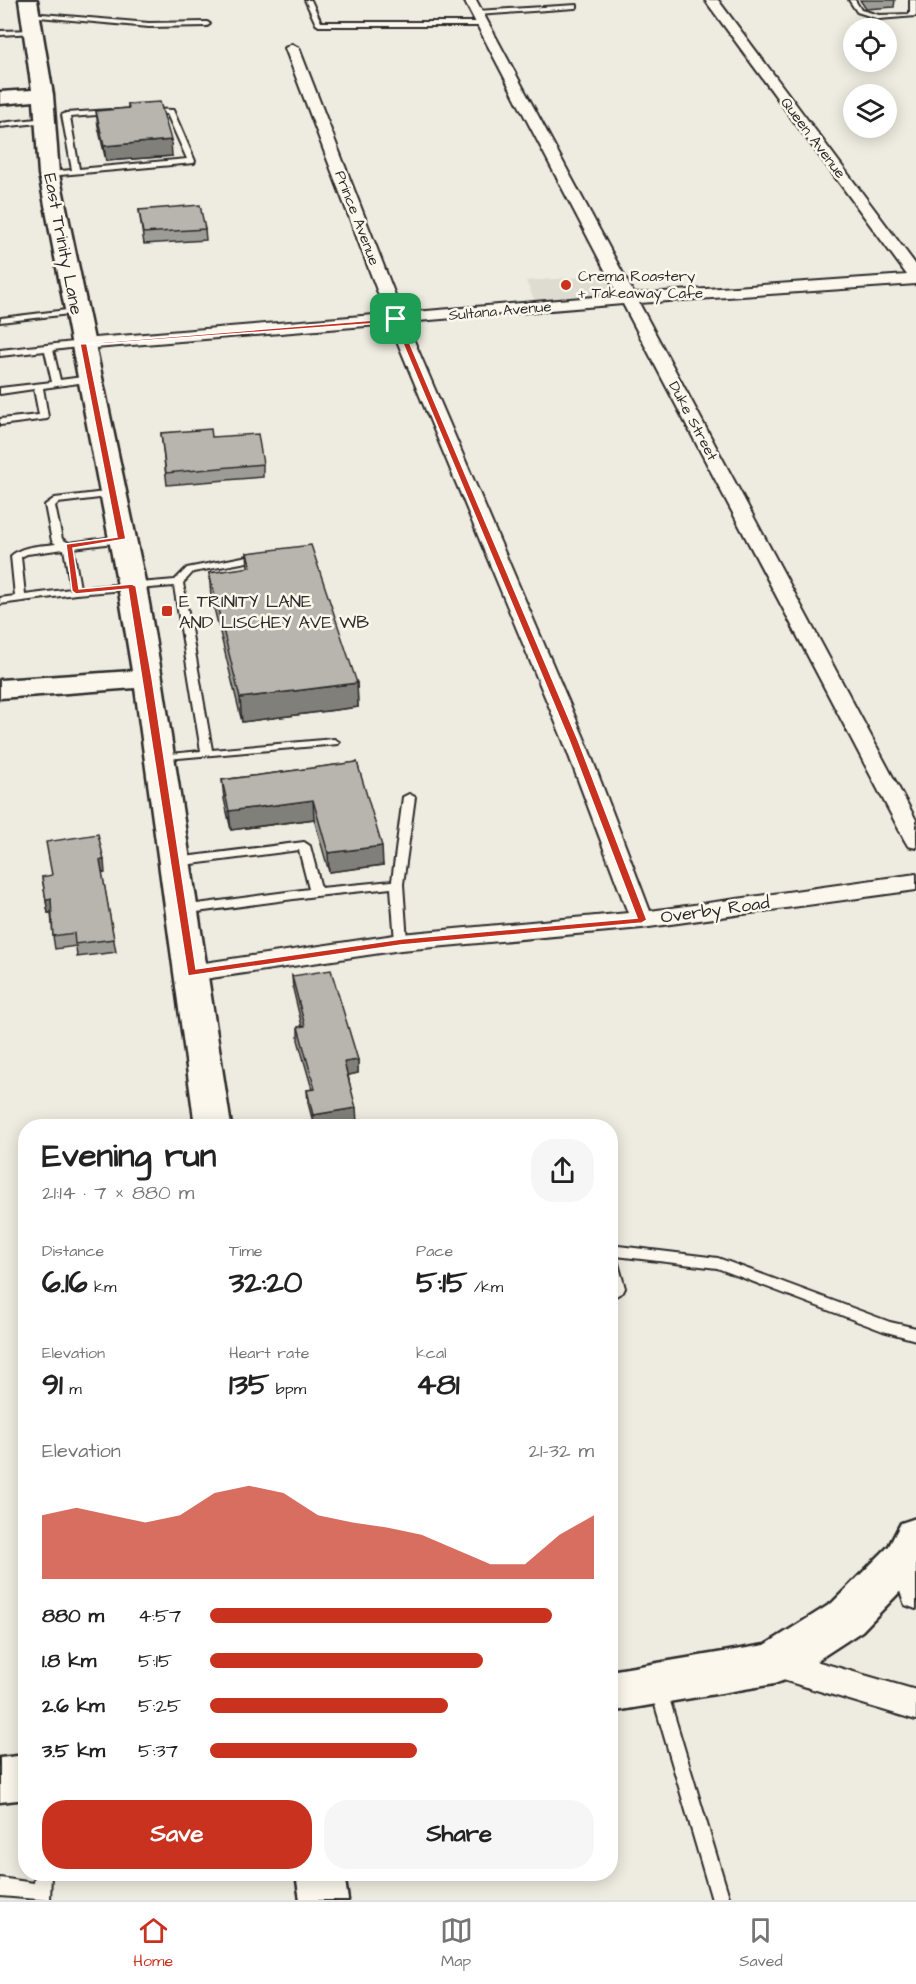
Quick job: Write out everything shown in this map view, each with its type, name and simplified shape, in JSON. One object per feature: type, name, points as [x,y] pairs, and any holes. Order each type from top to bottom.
[{"type":"main road","name":"East Trinity Lane","points":[[30,15],[44,108],[49,174],[132,586],[148,678],[212,1119]]},
{"type":"main road","points":[[0,98],[44,108]]},
{"type":"main road","points":[[0,690],[148,678]]},
{"type":"main road","points":[[618,1691],[774,1664],[847,1617],[912,1563]]},
{"type":"main road","points":[[0,1780],[18,1778]]},
{"type":"main road","points":[[321,1881],[324,1900]]},
{"type":"street","name":"Queen Avenue","points":[[711,0],[916,277]]},
{"type":"street","name":"Duke Street","points":[[477,12],[916,841]]},
{"type":"street","name":"Prince Avenue","points":[[292,48],[396,319],[574,740],[642,920]]},
{"type":"street","name":"Sultana Avenue","points":[[83,344],[916,277]]},
{"type":"street","name":"Overby Road","points":[[192,973],[401,942],[642,920],[916,882]]},
{"type":"street","points":[[774,1664],[916,1705]]},
{"type":"lane","points":[[308,0],[319,24],[575,6]]},
{"type":"lane","points":[[852,0],[859,11],[879,17],[914,16],[913,0]]},
{"type":"lane","points":[[0,33],[30,15],[149,25],[207,24]]},
{"type":"lane","points":[[0,124],[44,108]]},
{"type":"lane","points":[[49,174],[191,161],[170,112],[141,110]]},
{"type":"lane","points":[[76,171],[66,115],[120,111]]},
{"type":"lane","points":[[1,320],[75,311]]},
{"type":"lane","points":[[0,352],[83,344]]},
{"type":"lane","points":[[48,347],[56,382]]},
{"type":"lane","points":[[0,391],[90,379]]},
{"type":"lane","points":[[0,422],[44,417],[38,387]]},
{"type":"lane","points":[[68,546],[57,541],[50,505],[55,501],[113,494]]},
{"type":"lane","points":[[21,598],[16,556],[25,551],[122,539]]},
{"type":"lane","points":[[68,546],[76,591]]},
{"type":"lane","points":[[0,601],[76,591],[178,583],[190,570],[271,554]]},
{"type":"lane","points":[[178,583],[207,754]]},
{"type":"lane","points":[[160,758],[334,742]]},
{"type":"lane","points":[[401,942],[397,884],[409,797]]},
{"type":"lane","points":[[175,862],[304,846],[316,892]]},
{"type":"lane","points":[[182,910],[397,884]]},
{"type":"lane","points":[[618,1251],[718,1263],[888,1327],[916,1334]]},
{"type":"lane","points":[[657,1684],[721,1900]]},
{"type":"lane","points":[[0,1887],[42,1896],[43,1881]]},
{"type":"shaded area","points":[[616,275],[628,299],[538,308],[526,281]]},
{"type":"building","points":[[160,102],[171,140],[104,146],[96,111],[129,108],[128,104]]},
{"type":"building","points":[[200,205],[205,229],[143,233],[139,210]]},
{"type":"building","points":[[211,429],[212,437],[258,434],[263,464],[166,473],[161,433]]},
{"type":"building","points":[[311,545],[357,683],[240,698],[209,573],[251,567],[247,553]]},
{"type":"building","points":[[357,762],[382,846],[328,853],[313,800],[229,811],[222,780]]},
{"type":"building","points":[[98,834],[104,860],[100,860],[114,939],[75,944],[74,933],[53,936],[51,899],[46,900],[42,877],[52,875],[46,842]]},
{"type":"building","points":[[331,970],[358,1060],[344,1062],[356,1108],[313,1115],[307,1090],[315,1089],[298,1027],[305,1026],[292,976]]},
{"type":"place","name":"Crema Roastery + Takeaway Cafe","points":[[566,285]]},
{"type":"place","name":"E TRINITY LANE AND LISCHEY AVE WB","points":[[167,611]]},
{"type":"route","points":[[396,319],[574,740],[642,920],[401,942],[192,973],[132,586],[76,591],[68,546],[122,539],[83,344],[396,319]]}]
